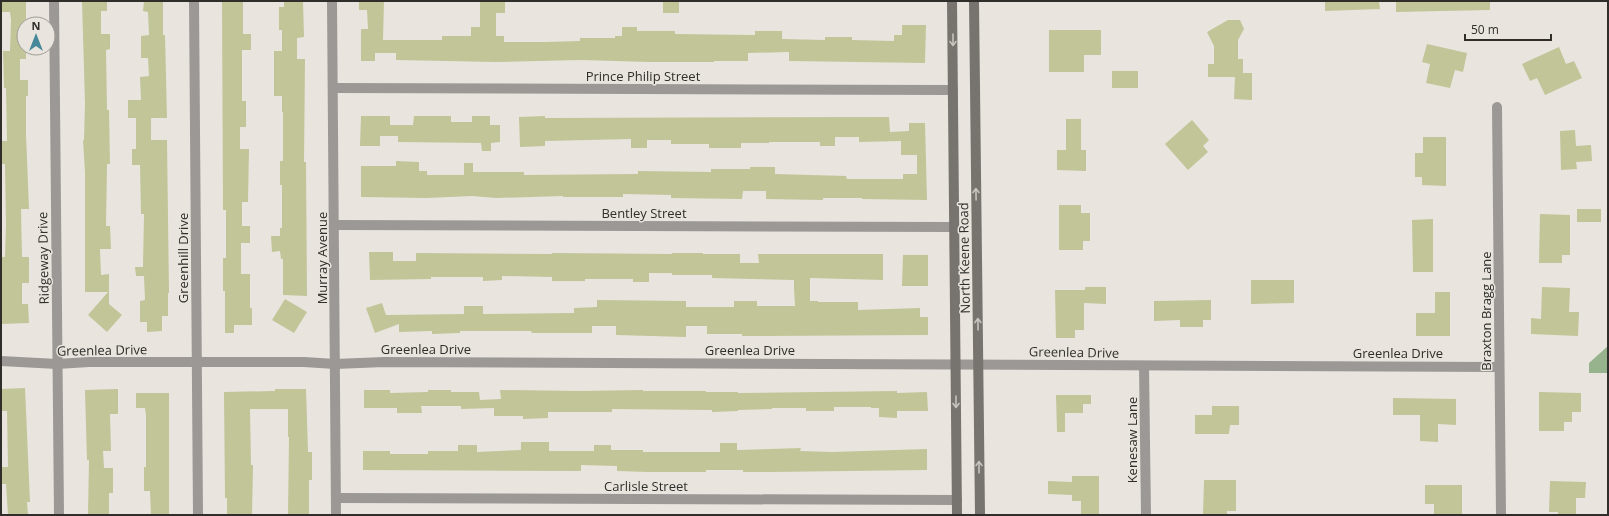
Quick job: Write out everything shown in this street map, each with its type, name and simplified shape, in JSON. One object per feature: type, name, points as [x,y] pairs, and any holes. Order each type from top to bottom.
[{"type":"main road","name":"North Keene Road","points":[[952,1],[957,515]]},
{"type":"main road","name":"North Keene Road","points":[[974,1],[980,515]]},
{"type":"street","name":"Ridgeway Drive","points":[[54,1],[59,515]]},
{"type":"street","name":"Greenhill Drive","points":[[194,1],[198,515]]},
{"type":"street","name":"Murray Avenue","points":[[332,1],[336,515]]},
{"type":"street","name":"Prince Philip Street","points":[[333,88],[953,90]]},
{"type":"street","name":"Braxton Bragg Lane","points":[[1497,107],[1501,515]]},
{"type":"street","name":"Bentley Street","points":[[334,225],[954,227]]},
{"type":"street","name":"Greenlea Drive","points":[[1,361],[57,364],[89,362],[304,362],[335,364],[384,362],[978,363],[1144,366],[1499,367]]},
{"type":"street","name":"Kenesaw Lane","points":[[1144,366],[1146,515]]},
{"type":"street","name":"Carlisle Street","points":[[336,498],[957,500]]},
{"type":"shaded area","points":[[1608,346],[1608,373],[1589,373],[1589,363]]},
{"type":"building","points":[[2,1],[26,1],[26,16],[16,16],[16,56],[26,56],[26,59],[20,59],[20,80],[28,80],[28,96],[26,96],[26,134],[29,209],[21,209],[22,257],[29,257],[29,283],[22,283],[22,304],[28,304],[29,323],[1,324],[1,257],[5,257],[6,225],[5,164],[2,164],[2,141],[7,141],[6,88],[4,88],[3,51],[10,51],[11,20],[10,12],[2,12]]},
{"type":"building","points":[[82,1],[107,1],[107,11],[101,11],[101,34],[110,34],[110,49],[106,50],[110,164],[107,164],[106,226],[110,226],[111,249],[100,249],[101,275],[109,274],[109,304],[122,315],[107,332],[88,315],[108,292],[85,292],[85,172],[83,140],[85,103]]},
{"type":"building","points":[[144,1],[163,1],[167,118],[151,118],[151,140],[167,140],[169,293],[168,316],[162,316],[162,331],[147,332],[147,322],[140,322],[140,301],[145,300],[144,276],[136,276],[135,267],[143,267],[144,214],[141,214],[140,165],[132,165],[132,149],[136,149],[136,118],[128,118],[128,100],[141,100],[140,77],[149,76],[148,58],[141,58],[141,36],[149,35],[148,12],[143,11]]},
{"type":"building","points":[[222,1],[243,1],[243,34],[251,34],[251,50],[242,50],[242,101],[246,101],[246,127],[240,127],[240,149],[249,149],[248,202],[242,202],[242,226],[250,226],[250,243],[241,243],[241,274],[250,274],[250,308],[252,308],[252,325],[234,325],[234,333],[225,333],[225,291],[223,291],[223,258],[226,258],[226,210],[223,210]]},
{"type":"building","points":[[284,1],[303,1],[304,37],[297,38],[297,59],[305,59],[304,162],[306,162],[307,296],[283,295],[283,259],[281,259],[280,251],[272,252],[271,236],[280,236],[280,228],[282,228],[282,185],[280,185],[280,161],[283,161],[283,112],[282,96],[274,96],[274,51],[282,51],[282,30],[279,30],[279,7],[284,7]]},
{"type":"building","points":[[359,1],[384,1],[383,40],[442,40],[442,36],[471,36],[471,27],[480,27],[480,1],[505,1],[505,13],[496,13],[496,36],[504,36],[504,42],[580,41],[580,38],[615,38],[615,36],[622,36],[622,27],[637,27],[637,31],[675,31],[675,34],[755,35],[755,31],[782,31],[782,39],[825,40],[825,37],[852,37],[852,40],[894,41],[894,35],[902,35],[902,25],[926,25],[925,63],[789,61],[789,52],[748,53],[748,61],[714,62],[581,60],[496,62],[396,60],[396,53],[375,53],[375,61],[361,61],[361,29],[368,29],[367,10],[359,10]]},
{"type":"building","points":[[663,1],[679,1],[679,13],[663,13]]},
{"type":"building","points":[[1325,1],[1379,1],[1380,9],[1325,11]]},
{"type":"building","points":[[1396,1],[1490,1],[1490,10],[1396,12]]},
{"type":"building","points":[[1228,20],[1240,20],[1244,29],[1238,40],[1238,59],[1243,59],[1243,73],[1252,73],[1252,100],[1234,99],[1235,77],[1208,77],[1208,64],[1214,64],[1214,46],[1207,32]]},
{"type":"building","points":[[1049,30],[1101,30],[1101,55],[1084,55],[1084,72],[1049,72]]},
{"type":"building","points":[[1427,44],[1467,53],[1463,72],[1455,70],[1450,88],[1426,83],[1430,64],[1422,62]]},
{"type":"building","points":[[1559,47],[1566,64],[1574,61],[1582,78],[1545,95],[1537,78],[1530,81],[1522,64]]},
{"type":"building","points":[[1112,71],[1138,71],[1138,88],[1112,88]]},
{"type":"building","points":[[361,116],[390,116],[390,125],[413,125],[414,116],[451,116],[451,122],[472,122],[472,116],[490,116],[490,125],[500,125],[500,142],[491,143],[491,151],[482,151],[481,143],[398,142],[398,136],[380,136],[380,146],[360,146]]},
{"type":"building","points":[[545,116],[545,118],[889,117],[890,132],[909,131],[909,123],[925,123],[927,200],[862,198],[823,198],[823,200],[766,199],[766,191],[743,191],[742,199],[671,198],[671,195],[623,194],[623,197],[361,197],[361,166],[396,166],[396,161],[419,162],[419,171],[427,171],[427,175],[464,175],[464,163],[473,163],[473,172],[524,172],[524,175],[638,174],[638,171],[711,172],[711,169],[750,169],[750,167],[775,167],[775,174],[846,176],[847,179],[903,179],[903,174],[917,174],[917,155],[901,155],[901,141],[859,142],[859,137],[835,137],[835,146],[820,146],[820,142],[769,142],[741,143],[741,148],[709,148],[709,144],[671,144],[671,140],[647,140],[647,148],[631,148],[631,139],[545,141],[545,146],[520,147],[519,117]]},
{"type":"building","points":[[1066,119],[1081,119],[1081,150],[1086,150],[1086,171],[1057,170],[1057,150],[1066,150]]},
{"type":"building","points":[[1192,120],[1209,140],[1203,146],[1208,152],[1188,170],[1165,144]]},
{"type":"building","points":[[1575,130],[1576,146],[1591,145],[1592,161],[1576,162],[1577,169],[1561,170],[1560,131]]},
{"type":"building","points":[[1423,137],[1446,137],[1446,186],[1422,185],[1422,177],[1415,177],[1415,153],[1423,153]]},
{"type":"building","points":[[1059,205],[1081,205],[1081,213],[1090,213],[1090,241],[1083,241],[1083,250],[1059,250]]},
{"type":"building","points":[[1577,209],[1601,209],[1601,222],[1577,222]]},
{"type":"building","points":[[1540,214],[1570,215],[1570,255],[1562,255],[1562,263],[1539,263]]},
{"type":"building","points":[[1433,219],[1433,272],[1413,272],[1412,220]]},
{"type":"building","points":[[369,252],[393,252],[393,261],[416,261],[416,253],[740,254],[740,263],[759,263],[758,254],[883,254],[883,280],[810,278],[810,301],[858,302],[858,310],[920,308],[920,317],[928,317],[928,335],[742,336],[742,334],[707,334],[707,326],[686,326],[686,337],[616,335],[616,326],[592,326],[592,333],[460,331],[460,333],[432,334],[432,331],[399,332],[399,324],[375,333],[366,308],[382,303],[386,315],[464,314],[464,306],[483,306],[483,314],[574,313],[574,308],[597,307],[597,300],[686,301],[686,307],[734,307],[734,301],[757,301],[757,306],[795,306],[794,280],[712,278],[712,275],[672,275],[672,273],[649,273],[649,282],[633,282],[633,279],[552,281],[552,277],[502,276],[502,280],[483,281],[483,277],[431,277],[431,279],[370,280]]},
{"type":"building","points":[[903,255],[928,255],[928,286],[902,286]]},
{"type":"building","points":[[1251,280],[1294,280],[1294,303],[1251,304]]},
{"type":"building","points":[[1085,287],[1106,287],[1106,304],[1084,303],[1084,330],[1075,330],[1075,338],[1056,338],[1055,290],[1085,290]]},
{"type":"building","points":[[1542,287],[1570,288],[1569,312],[1579,312],[1578,336],[1531,334],[1531,318],[1541,319]]},
{"type":"building","points":[[1435,292],[1450,292],[1450,336],[1416,336],[1416,313],[1435,313]]},
{"type":"building","points":[[285,299],[307,312],[294,333],[272,320]]},
{"type":"building","points":[[1211,300],[1211,320],[1203,320],[1203,327],[1180,327],[1180,320],[1154,321],[1154,301]]},
{"type":"building","points":[[25,388],[30,502],[27,502],[28,515],[8,515],[6,484],[1,484],[1,467],[8,467],[7,411],[1,411],[1,389]]},
{"type":"building","points":[[118,389],[118,414],[110,414],[111,451],[103,451],[104,468],[113,468],[113,493],[109,493],[109,515],[88,515],[89,460],[87,460],[85,390]]},
{"type":"building","points":[[275,389],[306,389],[308,452],[312,452],[312,480],[309,480],[309,515],[288,515],[288,409],[250,409],[251,465],[253,465],[252,515],[227,515],[227,498],[225,498],[224,392],[275,391]]},
{"type":"building","points":[[364,390],[390,390],[390,393],[428,392],[428,390],[479,392],[480,400],[501,399],[500,390],[643,390],[738,393],[927,392],[928,411],[897,411],[897,418],[879,417],[879,408],[871,407],[834,407],[834,411],[806,411],[806,408],[772,408],[712,412],[712,410],[612,409],[612,412],[548,412],[548,418],[523,419],[523,416],[494,416],[494,408],[461,409],[461,406],[421,406],[422,413],[397,413],[397,408],[364,408]]},
{"type":"building","points":[[1539,392],[1581,393],[1581,412],[1572,412],[1572,422],[1564,422],[1564,431],[1539,431]]},
{"type":"building","points":[[136,393],[169,393],[169,515],[151,515],[150,491],[144,491],[144,467],[146,467],[146,416],[145,408],[136,408]]},
{"type":"building","points":[[1056,395],[1091,395],[1091,404],[1083,404],[1083,413],[1065,413],[1065,432],[1057,432]]},
{"type":"building","points":[[1393,398],[1456,399],[1456,425],[1438,424],[1438,442],[1420,441],[1420,415],[1393,415]]},
{"type":"building","points":[[1212,406],[1239,406],[1239,425],[1230,425],[1229,434],[1195,434],[1195,415],[1212,415]]},
{"type":"building","points":[[521,442],[549,442],[549,451],[594,451],[594,445],[611,445],[611,450],[643,450],[643,452],[720,452],[720,443],[737,443],[737,450],[801,448],[800,451],[832,452],[927,449],[927,470],[743,472],[743,470],[706,470],[706,472],[648,472],[617,471],[617,466],[581,465],[581,471],[363,470],[363,451],[390,451],[390,454],[428,454],[428,451],[458,451],[458,445],[477,445],[477,452],[521,450]]},
{"type":"building","points":[[1072,476],[1099,476],[1099,515],[1081,515],[1081,501],[1072,501],[1072,495],[1048,494],[1048,481],[1072,482]]},
{"type":"building","points":[[1204,480],[1236,480],[1236,511],[1227,511],[1227,515],[1203,515]]},
{"type":"building","points":[[1550,481],[1586,482],[1585,498],[1576,498],[1576,515],[1558,515],[1558,512],[1549,512]]},
{"type":"building","points":[[1425,485],[1462,485],[1462,515],[1434,515],[1434,504],[1425,504]]}]
